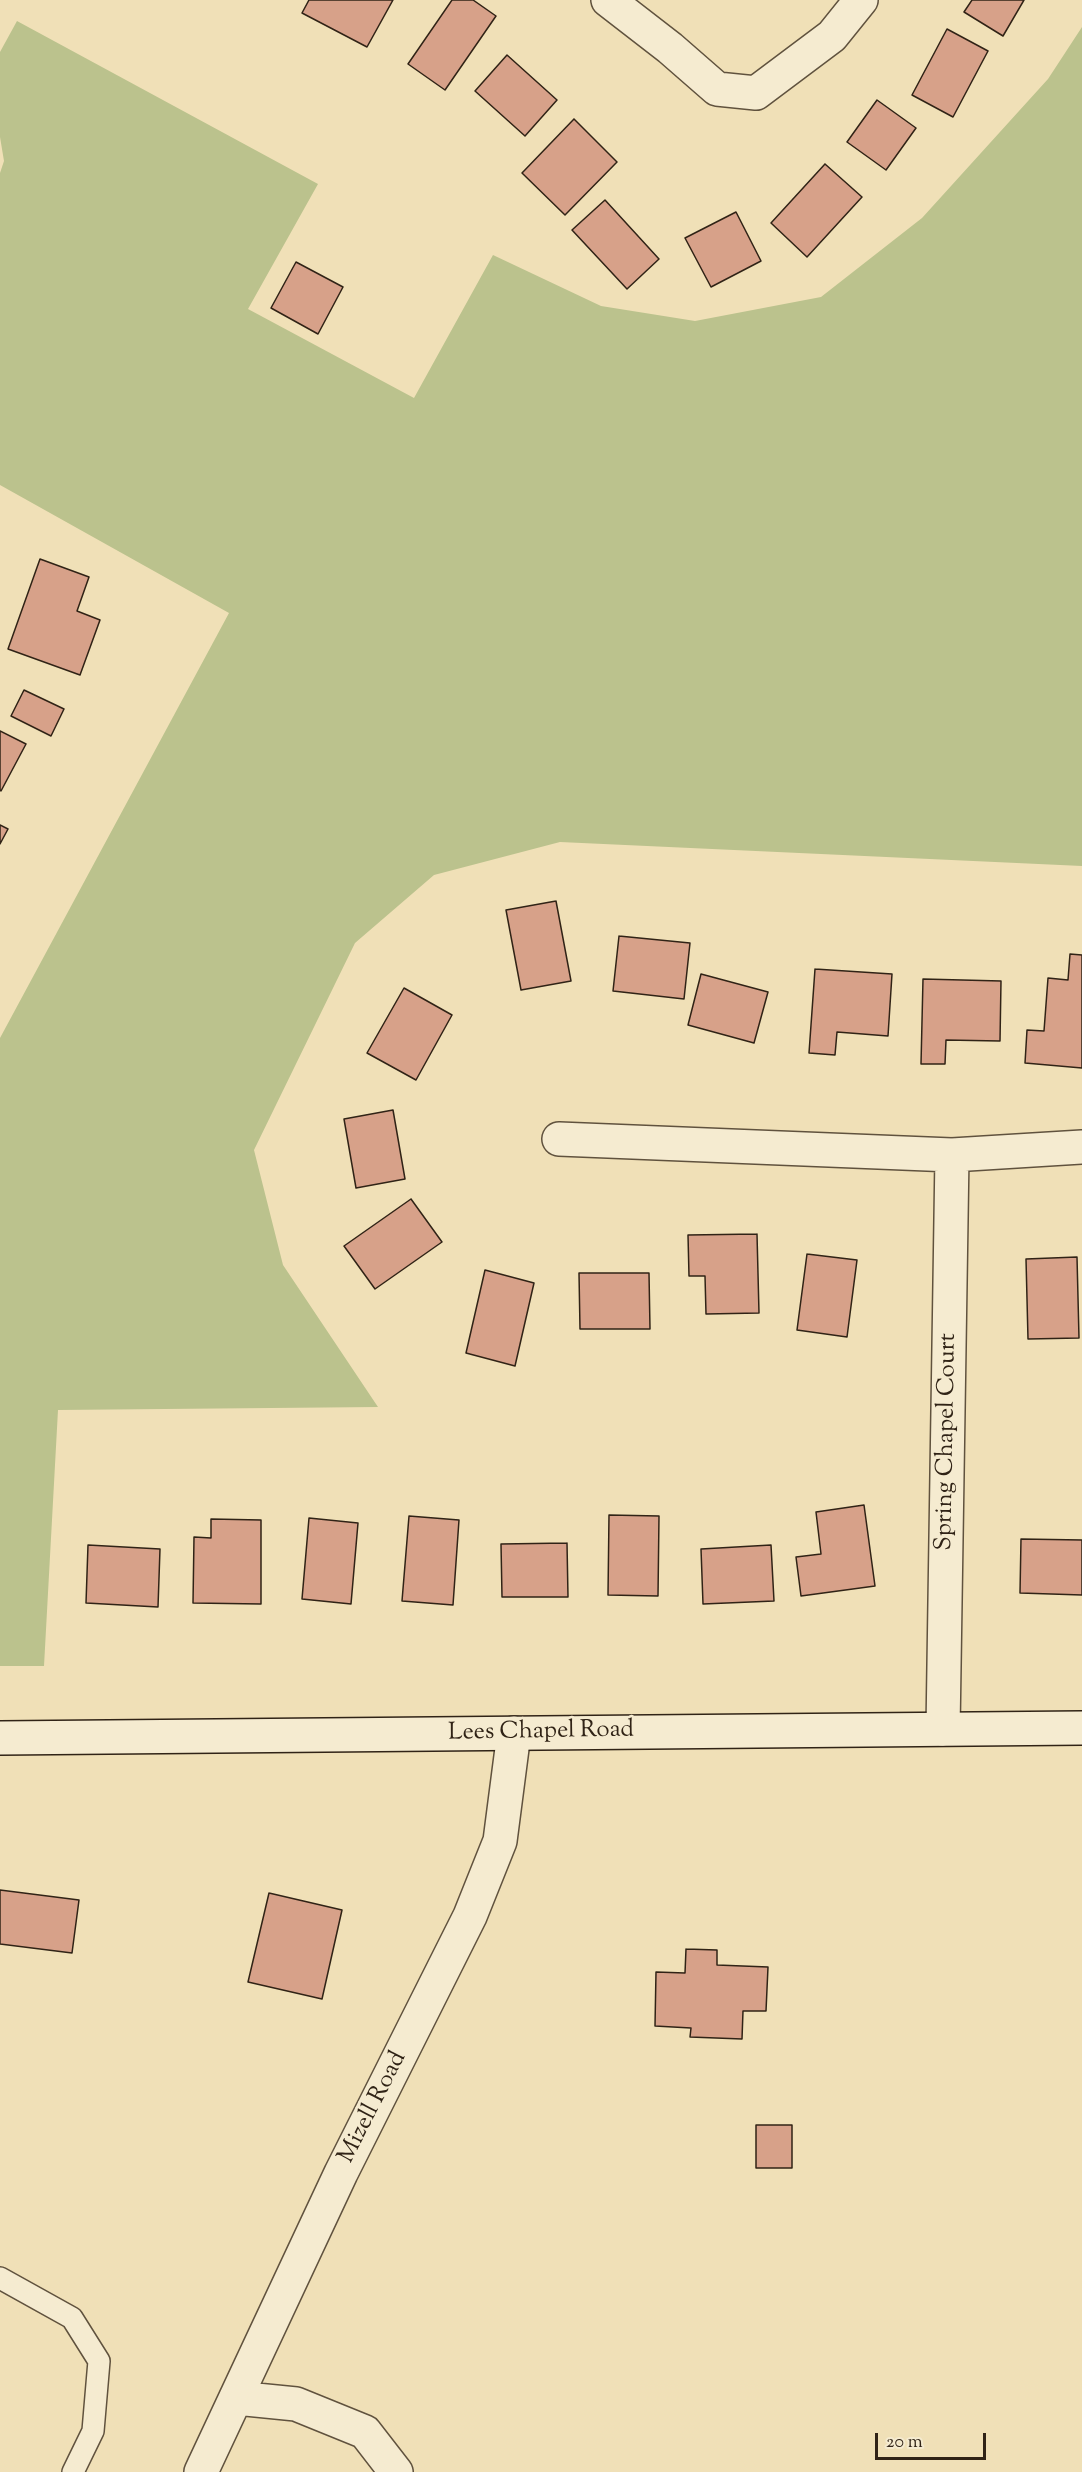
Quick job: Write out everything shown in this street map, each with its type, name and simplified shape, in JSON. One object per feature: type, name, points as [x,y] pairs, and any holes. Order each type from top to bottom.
[{"type":"street","points":[[608,0],[717,89],[756,93],[832,36],[861,0]]},
{"type":"street","points":[[559,1139],[952,1155],[1082,1147]]},
{"type":"street","name":"Spring Chapel Court","points":[[943,1730],[952,1155]]},
{"type":"street","name":"Lees Chapel Road","points":[[0,1738],[1082,1728]]},
{"type":"street","name":"Mizell Road","points":[[201,2472],[341,2173],[470,1916],[500,1841],[514,1734]]},
{"type":"street","points":[[236,2397],[296,2404],[365,2432],[396,2472]]},
{"type":"lane","points":[[0,2278],[72,2318],[99,2361],[93,2431],[73,2472]]},
{"type":"green space","points":[[17,21],[318,184],[248,309],[414,398],[493,255],[601,306],[695,321],[821,297],[922,218],[1048,79],[1082,27],[1082,866],[560,842],[434,875],[355,943],[254,1150],[283,1265],[378,1407],[58,1410],[44,1666],[0,1666],[0,1038],[229,613],[0,485],[0,173],[4,161],[0,137],[0,52]]},
{"type":"building","points":[[309,0],[393,0],[367,47],[302,13]]},
{"type":"building","points":[[452,0],[473,0],[496,16],[445,90],[408,64]]},
{"type":"building","points":[[972,0],[1024,0],[1003,36],[964,12]]},
{"type":"building","points":[[947,29],[988,51],[953,117],[912,95]]},
{"type":"building","points":[[507,55],[557,100],[525,136],[475,91]]},
{"type":"building","points":[[877,100],[916,128],[886,170],[847,142]]},
{"type":"building","points":[[574,119],[617,162],[565,215],[522,173]]},
{"type":"building","points":[[825,164],[862,197],[807,257],[771,223]]},
{"type":"building","points":[[605,200],[659,259],[627,289],[572,230]]},
{"type":"building","points":[[736,212],[761,261],[711,287],[685,238]]},
{"type":"building","points":[[296,262],[343,287],[318,334],[271,308]]},
{"type":"building","points":[[40,559],[89,577],[77,611],[100,620],[80,675],[8,649]]},
{"type":"building","points":[[24,690],[64,709],[51,736],[11,716]]},
{"type":"building","points":[[0,731],[26,744],[1,791],[0,790]]},
{"type":"building","points":[[0,825],[8,829],[0,844]]},
{"type":"building","points":[[556,901],[571,981],[521,990],[506,910]]},
{"type":"building","points":[[619,936],[690,943],[684,999],[613,991]]},
{"type":"building","points":[[1070,954],[1082,955],[1082,1068],[1025,1063],[1027,1030],[1044,1031],[1048,978],[1068,980]]},
{"type":"building","points":[[815,969],[892,974],[888,1036],[837,1032],[835,1055],[809,1053]]},
{"type":"building","points":[[701,974],[768,992],[754,1043],[688,1025]]},
{"type":"building","points":[[923,979],[1001,981],[1000,1041],[946,1040],[945,1064],[921,1064]]},
{"type":"building","points":[[404,988],[452,1015],[416,1080],[367,1053]]},
{"type":"building","points":[[393,1110],[405,1179],[356,1188],[344,1119]]},
{"type":"building","points":[[411,1199],[442,1242],[375,1289],[344,1246]]},
{"type":"building","points":[[757,1234],[759,1313],[706,1314],[705,1276],[689,1276],[688,1235]]},
{"type":"building","points":[[807,1254],[857,1260],[847,1337],[797,1330]]},
{"type":"building","points":[[1077,1257],[1079,1338],[1028,1339],[1026,1259]]},
{"type":"building","points":[[485,1270],[534,1283],[515,1366],[466,1353]]},
{"type":"building","points":[[579,1273],[649,1273],[650,1329],[580,1329]]},
{"type":"building","points":[[864,1505],[875,1586],[801,1596],[796,1557],[821,1554],[816,1512]]},
{"type":"building","points":[[609,1515],[659,1516],[658,1596],[608,1595]]},
{"type":"building","points":[[409,1516],[459,1520],[453,1605],[402,1601]]},
{"type":"building","points":[[309,1518],[358,1523],[351,1604],[302,1599]]},
{"type":"building","points":[[211,1519],[261,1520],[261,1604],[193,1603],[194,1537],[211,1538]]},
{"type":"building","points":[[1021,1539],[1082,1540],[1082,1595],[1020,1593]]},
{"type":"building","points":[[567,1543],[568,1597],[502,1597],[501,1544]]},
{"type":"building","points":[[88,1545],[160,1549],[158,1607],[86,1603]]},
{"type":"building","points":[[771,1545],[774,1601],[703,1604],[701,1549]]},
{"type":"building","points":[[0,1890],[79,1900],[72,1953],[0,1944]]},
{"type":"building","points":[[269,1893],[342,1910],[322,1999],[248,1982]]},
{"type":"building","points":[[686,1949],[717,1950],[717,1965],[768,1967],[766,2011],[743,2011],[742,2039],[690,2037],[691,2028],[655,2026],[656,1972],[685,1973]]},
{"type":"building","points":[[756,2125],[792,2125],[792,2168],[756,2168]]}]
